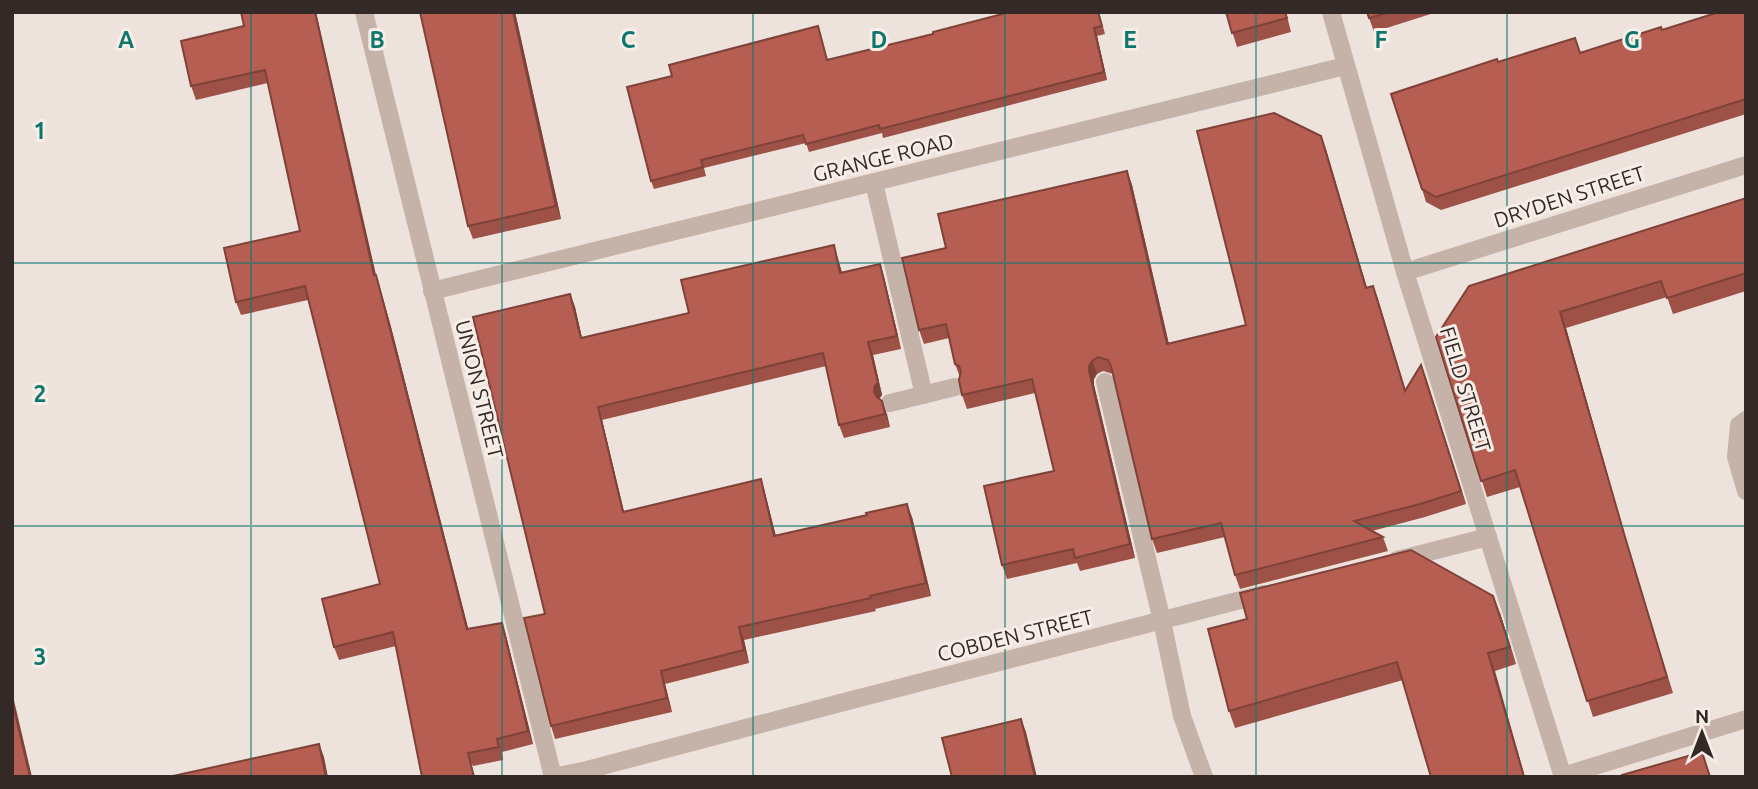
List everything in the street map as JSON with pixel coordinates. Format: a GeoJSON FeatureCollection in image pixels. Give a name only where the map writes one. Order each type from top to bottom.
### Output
{"type":"FeatureCollection","features":[{"type":"Feature","properties":{"kind":"street","name":"UNION STREET"},"geometry":{"type":"LineString","coordinates":[[364,12],[553,777]]}},
{"type":"Feature","properties":{"kind":"street","name":"FIELD STREET"},"geometry":{"type":"LineString","coordinates":[[1331,12],[1405,272],[1563,776]]}},
{"type":"Feature","properties":{"kind":"street","name":"GRANGE ROAD"},"geometry":{"type":"LineString","coordinates":[[432,291],[1345,66]]}},
{"type":"Feature","properties":{"kind":"street","name":"DRYDEN STREET"},"geometry":{"type":"LineString","coordinates":[[1405,272],[1746,165]]}},
{"type":"Feature","properties":{"kind":"street"},"geometry":{"type":"LineString","coordinates":[[874,183],[924,396]]}},
{"type":"Feature","properties":{"kind":"street"},"geometry":{"type":"LineString","coordinates":[[1105,382],[1182,716],[1204,777]]}},
{"type":"Feature","properties":{"kind":"street"},"geometry":{"type":"LineString","coordinates":[[890,403],[956,387]]}},
{"type":"Feature","properties":{"kind":"street"},"geometry":{"type":"LineString","coordinates":[[1746,420],[1739,425],[1736,457],[1746,491]]}},
{"type":"Feature","properties":{"kind":"street"},"geometry":{"type":"LineString","coordinates":[[1383,564],[1488,537]]}},
{"type":"Feature","properties":{"kind":"street","name":"COBDEN STREET"},"geometry":{"type":"LineString","coordinates":[[553,777],[588,773],[1279,590]]}},
{"type":"Feature","properties":{"kind":"street"},"geometry":{"type":"LineString","coordinates":[[1563,776],[1746,719]]}},
{"type":"Feature","properties":{"kind":"building"},"geometry":{"type":"Polygon","coordinates":[[[241,12],[315,12],[374,275],[467,629],[502,623],[528,731],[497,739],[499,747],[468,753],[474,777],[422,777],[393,632],[334,647],[322,599],[380,584],[305,286],[236,302],[224,248],[300,231],[265,70],[191,86],[181,41],[244,26],[241,12]]]}},
{"type":"Feature","properties":{"kind":"building"},"geometry":{"type":"Polygon","coordinates":[[[420,12],[513,12],[556,206],[468,226],[420,12]]]}},
{"type":"Feature","properties":{"kind":"building"},"geometry":{"type":"Polygon","coordinates":[[[1010,12],[1098,12],[1102,26],[1094,28],[1104,72],[880,129],[879,125],[806,144],[803,135],[701,160],[703,167],[651,181],[627,87],[672,76],[669,65],[818,26],[827,60],[1010,12]]]}},
{"type":"Feature","properties":{"kind":"building"},"geometry":{"type":"Polygon","coordinates":[[[1226,12],[1285,12],[1287,18],[1232,33],[1226,12]]]}},
{"type":"Feature","properties":{"kind":"building"},"geometry":{"type":"Polygon","coordinates":[[[1367,12],[1390,12],[1369,18],[1367,12]]]}},
{"type":"Feature","properties":{"kind":"building"},"geometry":{"type":"Polygon","coordinates":[[[1719,12],[1746,12],[1746,99],[1436,197],[1422,189],[1391,94],[1497,59],[1498,62],[1575,38],[1580,53],[1719,12]]]}},
{"type":"Feature","properties":{"kind":"building"},"geometry":{"type":"Polygon","coordinates":[[[1274,113],[1321,136],[1366,288],[1373,286],[1405,391],[1421,365],[1461,491],[1354,521],[1383,537],[1235,575],[1221,523],[1152,539],[1111,366],[1108,360],[1098,357],[1092,361],[1089,371],[1130,544],[1075,558],[1073,549],[1002,565],[984,486],[1054,471],[1032,379],[962,395],[959,380],[961,371],[955,364],[946,324],[919,330],[902,258],[946,248],[938,214],[1127,171],[1167,344],[1246,325],[1197,131],[1274,113]]]}},
{"type":"Feature","properties":{"kind":"building"},"geometry":{"type":"Polygon","coordinates":[[[1746,198],[1746,273],[1667,298],[1661,281],[1560,312],[1667,677],[1587,701],[1515,470],[1481,481],[1436,337],[1469,286],[1746,198]]]}},
{"type":"Feature","properties":{"kind":"building"},"geometry":{"type":"Polygon","coordinates":[[[834,245],[840,273],[880,264],[897,336],[868,342],[878,382],[874,392],[882,401],[885,414],[839,425],[823,353],[598,407],[623,512],[761,479],[774,536],[907,504],[926,583],[739,627],[744,650],[661,671],[667,698],[551,726],[524,618],[545,614],[473,317],[570,294],[581,338],[689,313],[681,280],[834,245]]]}},
{"type":"Feature","properties":{"kind":"building"},"geometry":{"type":"Polygon","coordinates":[[[1411,550],[1493,596],[1510,647],[1488,653],[1524,777],[1431,777],[1397,662],[1229,711],[1208,629],[1247,619],[1240,593],[1411,550]]]}},
{"type":"Feature","properties":{"kind":"building"},"geometry":{"type":"Polygon","coordinates":[[[12,700],[30,777],[12,777],[12,700]]]}},
{"type":"Feature","properties":{"kind":"building"},"geometry":{"type":"Polygon","coordinates":[[[1021,719],[1035,777],[952,777],[942,738],[1021,719]]]}},
{"type":"Feature","properties":{"kind":"building"},"geometry":{"type":"Polygon","coordinates":[[[319,744],[326,777],[173,776],[319,744]]]}},
{"type":"Feature","properties":{"kind":"building"},"geometry":{"type":"Polygon","coordinates":[[[1702,752],[1710,777],[1622,777],[1622,775],[1702,752]]]}}]}
